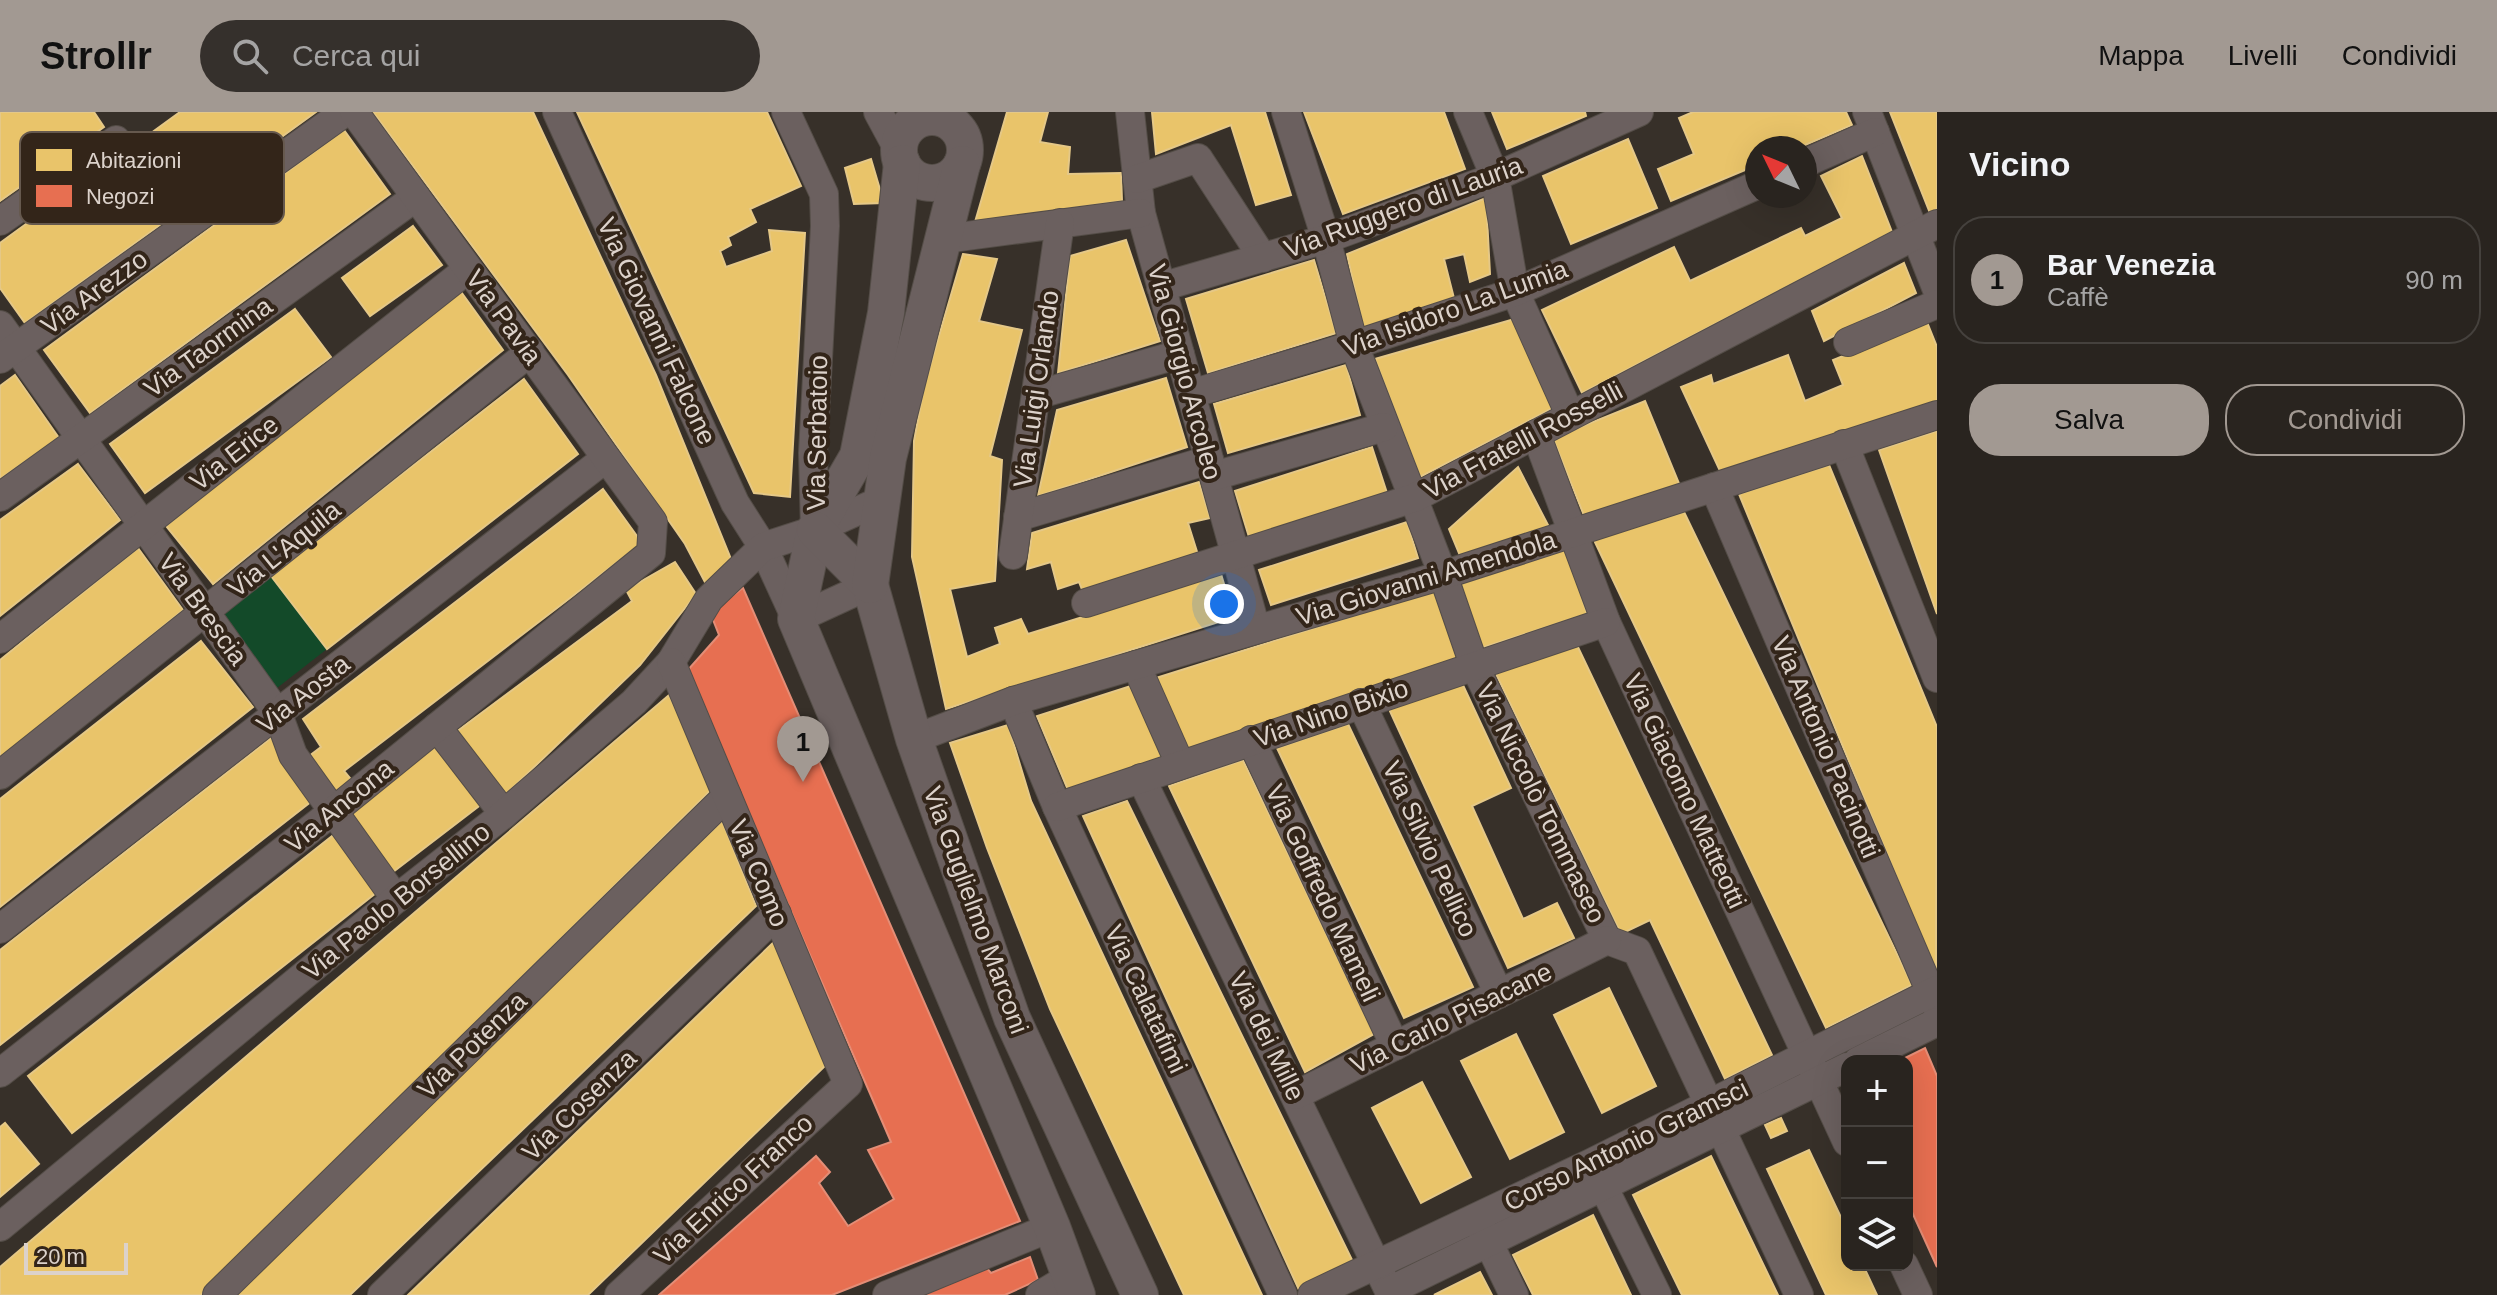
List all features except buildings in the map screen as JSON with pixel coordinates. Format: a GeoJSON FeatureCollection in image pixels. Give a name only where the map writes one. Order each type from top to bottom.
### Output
{"type":"FeatureCollection","features":[{"type":"Feature","properties":{"kind":"street","name":"Via Arezzo"},"geometry":{"type":"LineString","coordinates":[[284,154],[345,112]]}},
{"type":"Feature","properties":{"kind":"street","name":"Via Pavia"},"geometry":{"type":"LineString","coordinates":[[354,112],[653,522]]}},
{"type":"Feature","properties":{"kind":"street","name":"Via Giovanni Falcone"},"geometry":{"type":"LineString","coordinates":[[557,112],[735,503],[763,547],[796,619]]}},
{"type":"Feature","properties":{"kind":"street","name":"Via Serbatoio"},"geometry":{"type":"LineString","coordinates":[[786,112],[824,194],[813,453],[815,530]]}},
{"type":"Feature","properties":{"kind":"street"},"geometry":{"type":"LineString","coordinates":[[878,112],[938,134]]}},
{"type":"Feature","properties":{"kind":"street","name":"Via Giorgio Arcoleo"},"geometry":{"type":"LineString","coordinates":[[1130,112],[1141,213],[1256,629]]}},
{"type":"Feature","properties":{"kind":"street","name":"Via Niccolò Tommaseo"},"geometry":{"type":"LineString","coordinates":[[1286,112],[1326,239],[1354,345],[1443,575],[1474,665],[1607,940]]}},
{"type":"Feature","properties":{"kind":"street"},"geometry":{"type":"LineString","coordinates":[[1468,112],[1495,177],[1515,292],[1570,415]]}},
{"type":"Feature","properties":{"kind":"street","name":"Via Ruggero di Lauria"},"geometry":{"type":"LineString","coordinates":[[1161,287],[1326,239],[1495,177],[1605,119],[1639,112]]}},
{"type":"Feature","properties":{"kind":"street"},"geometry":{"type":"LineString","coordinates":[[1817,156],[1871,122],[1926,229],[1937,290]]}},
{"type":"Feature","properties":{"kind":"street","name":"Via Serbatoio"},"geometry":{"type":"LineString","coordinates":[[815,530],[873,457],[944,239],[938,134]]}},
{"type":"Feature","properties":{"kind":"street","name":"Via Serbatoio"},"geometry":{"type":"LineString","coordinates":[[870,585],[882,500],[873,457],[886,313],[938,134]]}},
{"type":"Feature","properties":{"kind":"street"},"geometry":{"type":"LineString","coordinates":[[1137,179],[1198,158],[1263,258]]}},
{"type":"Feature","properties":{"kind":"street","name":"Via Isidoro La Lumia"},"geometry":{"type":"LineString","coordinates":[[1191,394],[1515,292],[1745,190]]}},
{"type":"Feature","properties":{"kind":"street","name":"Via Taormina"},"geometry":{"type":"LineString","coordinates":[[0,497],[416,197]]}},
{"type":"Feature","properties":{"kind":"street"},"geometry":{"type":"LineString","coordinates":[[0,221],[20,207]]}},
{"type":"Feature","properties":{"kind":"street"},"geometry":{"type":"LineString","coordinates":[[944,239],[1141,213]]}},
{"type":"Feature","properties":{"kind":"street","name":"Via Luigi Orlando"},"geometry":{"type":"LineString","coordinates":[[1013,555],[1060,223]]}},
{"type":"Feature","properties":{"kind":"street","name":"Via Arezzo"},"geometry":{"type":"LineString","coordinates":[[5,344],[181,224]]}},
{"type":"Feature","properties":{"kind":"street","name":"Via Fratelli Rosselli"},"geometry":{"type":"LineString","coordinates":[[1086,603],[1414,498],[1926,229]]}},
{"type":"Feature","properties":{"kind":"street","name":"Via Erice"},"geometry":{"type":"LineString","coordinates":[[0,639],[468,269]]}},
{"type":"Feature","properties":{"kind":"street"},"geometry":{"type":"LineString","coordinates":[[1848,342],[1937,304]]}},
{"type":"Feature","properties":{"kind":"street","name":"Via Brescia"},"geometry":{"type":"LineString","coordinates":[[5,344],[81,439],[278,714],[293,755],[396,899]]}},
{"type":"Feature","properties":{"kind":"street","name":"Via L'Aquila"},"geometry":{"type":"LineString","coordinates":[[0,775],[530,352]]}},
{"type":"Feature","properties":{"kind":"street"},"geometry":{"type":"LineString","coordinates":[[1036,395],[1180,354]]}},
{"type":"Feature","properties":{"kind":"street","name":"Via Giovanni Amendola"},"geometry":{"type":"LineString","coordinates":[[914,739],[1013,701],[1443,575],[1937,415]]}},
{"type":"Feature","properties":{"kind":"street"},"geometry":{"type":"LineString","coordinates":[[1018,517],[1384,427]]}},
{"type":"Feature","properties":{"kind":"street","name":"Via Giacomo Matteotti"},"geometry":{"type":"LineString","coordinates":[[1536,434],[1606,622],[1841,1129]]}},
{"type":"Feature","properties":{"kind":"street"},"geometry":{"type":"LineString","coordinates":[[1844,444],[1937,678]]}},
{"type":"Feature","properties":{"kind":"street"},"geometry":{"type":"LineString","coordinates":[[813,453],[873,457]]}},
{"type":"Feature","properties":{"kind":"street","name":"Via Aosta"},"geometry":{"type":"LineString","coordinates":[[0,929],[606,458]]}},
{"type":"Feature","properties":{"kind":"street","name":"Via Antonio Pacinotti"},"geometry":{"type":"LineString","coordinates":[[1714,487],[1935,997]]}},
{"type":"Feature","properties":{"kind":"street"},"geometry":{"type":"LineString","coordinates":[[763,547],[815,530],[882,500]]}},
{"type":"Feature","properties":{"kind":"street","name":"Via Ancona"},"geometry":{"type":"LineString","coordinates":[[0,1073],[335,810],[651,553],[653,522]]}},
{"type":"Feature","properties":{"kind":"street"},"geometry":{"type":"LineString","coordinates":[[796,619],[815,530]]}},
{"type":"Feature","properties":{"kind":"street","name":"Via Guglielmo Marconi"},"geometry":{"type":"LineString","coordinates":[[815,530],[870,585],[914,739],[1012,1018],[1140,1295]]}},
{"type":"Feature","properties":{"kind":"street","name":"Via Paolo Borsellino"},"geometry":{"type":"LineString","coordinates":[[0,1227],[396,899],[504,814],[634,702],[671,662],[709,599],[763,547]]}},
{"type":"Feature","properties":{"kind":"street"},"geometry":{"type":"LineString","coordinates":[[796,619],[870,585]]}},
{"type":"Feature","properties":{"kind":"street","name":"Via Guglielmo Marconi"},"geometry":{"type":"LineString","coordinates":[[796,619],[1052,1227],[1062,1289]]}},
{"type":"Feature","properties":{"kind":"street","name":"Via Nino Bixio"},"geometry":{"type":"LineString","coordinates":[[1057,807],[1606,622]]}},
{"type":"Feature","properties":{"kind":"street","name":"Via Como"},"geometry":{"type":"LineString","coordinates":[[671,662],[848,1084]]}},
{"type":"Feature","properties":{"kind":"street"},"geometry":{"type":"LineString","coordinates":[[1136,665],[1180,764]]}},
{"type":"Feature","properties":{"kind":"street","name":"Via Calatafimi"},"geometry":{"type":"LineString","coordinates":[[1013,701],[1057,807],[1283,1295]]}},
{"type":"Feature","properties":{"kind":"street","name":"Via Silvio Pellico"},"geometry":{"type":"LineString","coordinates":[[1361,703],[1499,994]]}},
{"type":"Feature","properties":{"kind":"street"},"geometry":{"type":"LineString","coordinates":[[437,727],[504,814]]}},
{"type":"Feature","properties":{"kind":"street","name":"Via Goffredo Mameli"},"geometry":{"type":"LineString","coordinates":[[1251,740],[1395,1046]]}},
{"type":"Feature","properties":{"kind":"street","name":"Via dei Mille"},"geometry":{"type":"LineString","coordinates":[[1141,778],[1386,1284]]}},
{"type":"Feature","properties":{"kind":"street","name":"Via Potenza"},"geometry":{"type":"LineString","coordinates":[[217,1295],[727,796]]}},
{"type":"Feature","properties":{"kind":"street","name":"Via Cosenza"},"geometry":{"type":"LineString","coordinates":[[382,1295],[777,914]]}},
{"type":"Feature","properties":{"kind":"street"},"geometry":{"type":"LineString","coordinates":[[1607,940],[1637,951],[1799,1295]]}},
{"type":"Feature","properties":{"kind":"street","name":"Via Carlo Pisacane"},"geometry":{"type":"LineString","coordinates":[[1296,1095],[1607,940]]}},
{"type":"Feature","properties":{"kind":"street","name":"Corso Antonio Gramsci"},"geometry":{"type":"LineString","coordinates":[[1715,1117],[1807,1055],[1935,997]]}},
{"type":"Feature","properties":{"kind":"street"},"geometry":{"type":"LineString","coordinates":[[1870,1055],[1937,1022]]}},
{"type":"Feature","properties":{"kind":"street","name":"Corso Antonio Gramsci"},"geometry":{"type":"LineString","coordinates":[[1312,1295],[1386,1284],[1489,1243],[1597,1175],[1715,1117],[1819,1081],[1841,1070]]}},
{"type":"Feature","properties":{"kind":"street","name":"Via Enrico Franco"},"geometry":{"type":"LineString","coordinates":[[619,1295],[848,1084]]}},
{"type":"Feature","properties":{"kind":"street"},"geometry":{"type":"LineString","coordinates":[[1597,1175],[1657,1295]]}},
{"type":"Feature","properties":{"kind":"street","name":"Corso Antonio Gramsci"},"geometry":{"type":"LineString","coordinates":[[1386,1284],[1476,1218],[1597,1175]]}},
{"type":"Feature","properties":{"kind":"street"},"geometry":{"type":"LineString","coordinates":[[1476,1218],[1514,1295]]}},
{"type":"Feature","properties":{"kind":"street"},"geometry":{"type":"LineString","coordinates":[[887,1295],[1052,1227]]}},
{"type":"Feature","properties":{"kind":"street"},"geometry":{"type":"LineString","coordinates":[[1907,1271],[1918,1295]]}},
{"type":"Feature","properties":{"kind":"green space"},"geometry":{"type":"Polygon","coordinates":[[[271,576],[327,649],[277,688],[221,615],[271,576]]]}},
{"type":"Feature","properties":{"kind":"place","name":"Bar Venezia"},"geometry":{"type":"Point","coordinates":[803,782]}}]}
